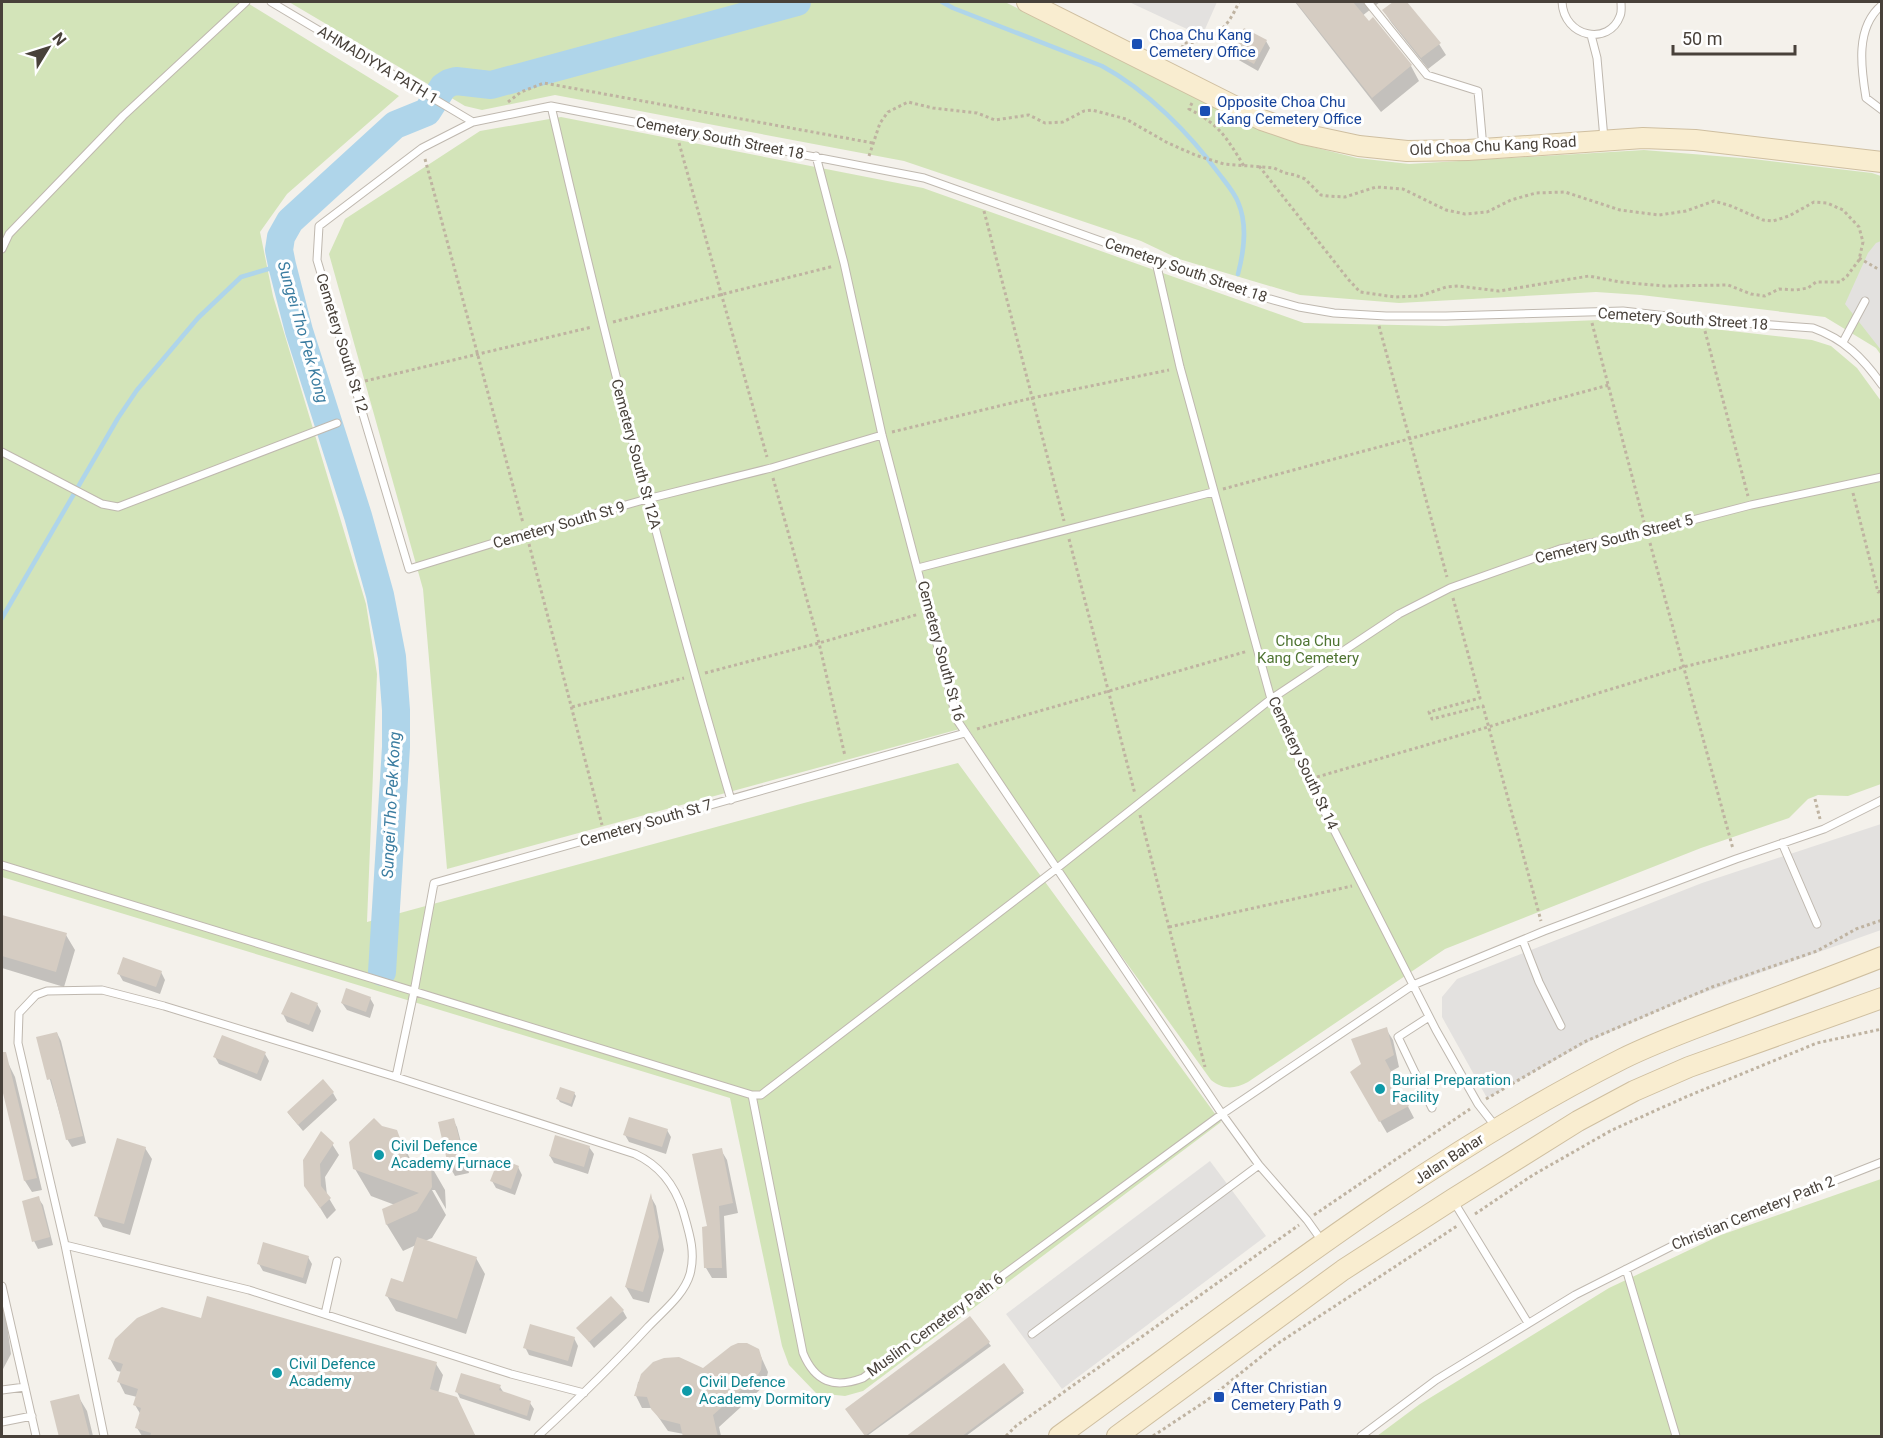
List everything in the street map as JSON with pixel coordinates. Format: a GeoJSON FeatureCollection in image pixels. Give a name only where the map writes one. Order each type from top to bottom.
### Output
{"type":"FeatureCollection","features":[{"type":"Feature","properties":{"kind":"main road","name":"Old Choa Chu Kang Road"},"geometry":{"type":"LineString","coordinates":[[1027,2],[1262,120],[1303,134],[1359,147],[1407,151],[1483,149],[1605,140],[1695,140],[1881,162]]}},
{"type":"Feature","properties":{"kind":"main road","name":"Jalan Bahar"},"geometry":{"type":"LineString","coordinates":[[1059,1437],[1324,1243],[1432,1170],[1562,1091],[1624,1058],[1676,1035],[1881,957]]}},
{"type":"Feature","properties":{"kind":"main road"},"geometry":{"type":"LineString","coordinates":[[1117,1437],[1342,1270],[1578,1121],[1634,1090],[1725,1053],[1881,998]]}},
{"type":"Feature","properties":{"kind":"lane"},"geometry":{"type":"LineString","coordinates":[[2,249],[9,234],[123,116],[246,2]]}},
{"type":"Feature","properties":{"kind":"lane","name":"AHMADIYYA PATH 1"},"geometry":{"type":"LineString","coordinates":[[271,2],[473,122]]}},
{"type":"Feature","properties":{"kind":"lane"},"geometry":{"type":"LineString","coordinates":[[1368,2],[1427,75],[1478,91],[1483,149]]}},
{"type":"Feature","properties":{"kind":"lane"},"geometry":{"type":"LineString","coordinates":[[1562,2],[1563,12],[1569,23],[1578,31],[1591,35],[1609,30],[1621,15],[1621,2]]}},
{"type":"Feature","properties":{"kind":"lane"},"geometry":{"type":"LineString","coordinates":[[1881,5],[1869,19],[1862,54],[1866,98],[1881,110]]}},
{"type":"Feature","properties":{"kind":"lane"},"geometry":{"type":"LineString","coordinates":[[1591,35],[1597,58],[1605,140]]}},
{"type":"Feature","properties":{"kind":"lane","name":"Cemetery South Street 18"},"geometry":{"type":"LineString","coordinates":[[485,120],[551,106],[924,178],[1241,291],[1299,307],[1334,313],[1376,316],[1623,311],[1702,320],[1813,328],[1843,342],[1868,365],[1881,385]]}},
{"type":"Feature","properties":{"kind":"lane","name":"Cemetery South St 12A"},"geometry":{"type":"LineString","coordinates":[[551,106],[602,325],[694,675],[730,800]]}},
{"type":"Feature","properties":{"kind":"lane"},"geometry":{"type":"LineString","coordinates":[[473,122],[485,120]]}},
{"type":"Feature","properties":{"kind":"lane","name":"Cemetery South St 12"},"geometry":{"type":"LineString","coordinates":[[409,569],[317,260],[319,226],[422,148],[473,122]]}},
{"type":"Feature","properties":{"kind":"lane","name":"Cemetery South St 16"},"geometry":{"type":"LineString","coordinates":[[816,156],[844,263],[882,435],[957,720],[1222,1114],[1259,1165],[1324,1243]]}},
{"type":"Feature","properties":{"kind":"lane","name":"Cemetery South St 14"},"geometry":{"type":"LineString","coordinates":[[1156,262],[1180,367],[1271,699],[1308,779],[1429,1017],[1478,1104],[1498,1129]]}},
{"type":"Feature","properties":{"kind":"lane"},"geometry":{"type":"LineString","coordinates":[[1843,342],[1865,301]]}},
{"type":"Feature","properties":{"kind":"lane"},"geometry":{"type":"LineString","coordinates":[[2,452],[102,504],[118,507],[337,423]]}},
{"type":"Feature","properties":{"kind":"lane","name":"Cemetery South St 9"},"geometry":{"type":"LineString","coordinates":[[409,569],[526,533],[771,468],[882,435]]}},
{"type":"Feature","properties":{"kind":"lane","name":"Cemetery South Street 5"},"geometry":{"type":"LineString","coordinates":[[752,1095],[760,1095],[1056,869],[1271,699],[1373,630],[1450,588],[1560,549],[1647,532],[1750,505],[1881,477]]}},
{"type":"Feature","properties":{"kind":"lane"},"geometry":{"type":"LineString","coordinates":[[918,568],[1213,492]]}},
{"type":"Feature","properties":{"kind":"lane","name":"Cemetery South St 7"},"geometry":{"type":"LineString","coordinates":[[414,992],[434,883],[965,733]]}},
{"type":"Feature","properties":{"kind":"lane","name":"Muslim Cemetery Path 6"},"geometry":{"type":"LineString","coordinates":[[752,1095],[804,1353],[810,1368],[822,1378],[835,1383],[848,1384],[863,1378],[1222,1114],[1413,985],[1544,931],[1736,859],[1824,829],[1881,800]]}},
{"type":"Feature","properties":{"kind":"lane"},"geometry":{"type":"LineString","coordinates":[[1782,843],[1817,924]]}},
{"type":"Feature","properties":{"kind":"lane"},"geometry":{"type":"LineString","coordinates":[[2,865],[752,1095]]}},
{"type":"Feature","properties":{"kind":"lane"},"geometry":{"type":"LineString","coordinates":[[1523,941],[1539,982],[1561,1026]]}},
{"type":"Feature","properties":{"kind":"lane"},"geometry":{"type":"LineString","coordinates":[[104,1437],[65,1245],[18,1043],[19,1013],[36,995],[47,991],[102,990],[164,1006],[396,1077],[649,1161],[663,1174],[681,1203],[691,1236],[693,1256],[690,1274],[681,1292],[613,1365],[538,1437]]}},
{"type":"Feature","properties":{"kind":"lane"},"geometry":{"type":"LineString","coordinates":[[396,1077],[414,992]]}},
{"type":"Feature","properties":{"kind":"lane"},"geometry":{"type":"LineString","coordinates":[[1429,1017],[1398,1037],[1432,1108]]}},
{"type":"Feature","properties":{"kind":"lane","name":"Christian Cemetery Path 2"},"geometry":{"type":"LineString","coordinates":[[1527,1323],[1575,1294],[1684,1240],[1881,1162]]}},
{"type":"Feature","properties":{"kind":"lane"},"geometry":{"type":"LineString","coordinates":[[1032,1334],[1259,1165]]}},
{"type":"Feature","properties":{"kind":"lane"},"geometry":{"type":"LineString","coordinates":[[1361,1437],[1436,1380],[1527,1323],[1453,1199]]}},
{"type":"Feature","properties":{"kind":"lane"},"geometry":{"type":"LineString","coordinates":[[65,1245],[249,1290],[511,1374],[584,1393]]}},
{"type":"Feature","properties":{"kind":"lane"},"geometry":{"type":"LineString","coordinates":[[325,1314],[337,1261]]}},
{"type":"Feature","properties":{"kind":"lane"},"geometry":{"type":"LineString","coordinates":[[1626,1269],[1676,1437]]}},
{"type":"Feature","properties":{"kind":"lane"},"geometry":{"type":"LineString","coordinates":[[2,1286],[36,1437]]}},
{"type":"Feature","properties":{"kind":"lane"},"geometry":{"type":"LineString","coordinates":[[2,1390],[25,1387]]}},
{"type":"Feature","properties":{"kind":"lane"},"geometry":{"type":"LineString","coordinates":[[2,1422],[32,1416]]}},
{"type":"Feature","properties":{"kind":"path"},"geometry":{"type":"LineString","coordinates":[[1169,56],[1177,59],[1184,43],[1199,43],[1213,38],[1239,2]]}},
{"type":"Feature","properties":{"kind":"path"},"geometry":{"type":"LineString","coordinates":[[485,120],[521,92],[544,83],[873,142]]}},
{"type":"Feature","properties":{"kind":"path"},"geometry":{"type":"LineString","coordinates":[[1200,88],[1189,109],[1208,119],[1223,132],[1244,166]]}},
{"type":"Feature","properties":{"kind":"path"},"geometry":{"type":"LineString","coordinates":[[866,165],[880,123],[888,112],[908,102],[933,108],[977,113],[995,120],[1029,115],[1045,123],[1063,122],[1084,111],[1092,111],[1126,118],[1166,142],[1224,164],[1259,166],[1295,174],[1305,179],[1321,195],[1345,197],[1376,187],[1403,189],[1446,210],[1466,214],[1487,212],[1511,200],[1536,193],[1565,192],[1620,210],[1659,215],[1686,211],[1714,201],[1763,220],[1773,221],[1814,202],[1827,203],[1843,210],[1859,227],[1863,242],[1860,258],[1840,282],[1816,282],[1808,288],[1779,289],[1765,296],[1751,294],[1728,285],[1664,286],[1620,282],[1589,276],[1499,291],[1458,286],[1446,287],[1420,296],[1395,297],[1369,294],[1360,292],[1348,279],[1259,166]]}},
{"type":"Feature","properties":{"kind":"path"},"geometry":{"type":"LineString","coordinates":[[675,129],[819,643],[848,767]]}},
{"type":"Feature","properties":{"kind":"path"},"geometry":{"type":"LineString","coordinates":[[422,148],[605,835]]}},
{"type":"Feature","properties":{"kind":"path"},"geometry":{"type":"LineString","coordinates":[[981,197],[1066,530]]}},
{"type":"Feature","properties":{"kind":"path"},"geometry":{"type":"LineString","coordinates":[[1860,258],[1878,269]]}},
{"type":"Feature","properties":{"kind":"path"},"geometry":{"type":"LineString","coordinates":[[1589,312],[1736,859]]}},
{"type":"Feature","properties":{"kind":"path"},"geometry":{"type":"LineString","coordinates":[[1376,316],[1480,698],[1429,712],[1432,719],[1483,706],[1544,931]]}},
{"type":"Feature","properties":{"kind":"path"},"geometry":{"type":"LineString","coordinates":[[1702,320],[1750,505]]}},
{"type":"Feature","properties":{"kind":"path"},"geometry":{"type":"LineString","coordinates":[[882,435],[1032,398],[1180,367]]}},
{"type":"Feature","properties":{"kind":"path"},"geometry":{"type":"LineString","coordinates":[[1213,492],[1609,385]]}},
{"type":"Feature","properties":{"kind":"path"},"geometry":{"type":"LineString","coordinates":[[1850,482],[1878,592],[1881,591]]}},
{"type":"Feature","properties":{"kind":"path"},"geometry":{"type":"LineString","coordinates":[[1881,598],[1881,604]]}},
{"type":"Feature","properties":{"kind":"path"},"geometry":{"type":"LineString","coordinates":[[572,707],[819,643],[929,611]]}},
{"type":"Feature","properties":{"kind":"path"},"geometry":{"type":"LineString","coordinates":[[1308,779],[1683,667],[1881,619]]}},
{"type":"Feature","properties":{"kind":"path"},"geometry":{"type":"LineString","coordinates":[[965,733],[1258,648]]}},
{"type":"Feature","properties":{"kind":"path"},"geometry":{"type":"LineString","coordinates":[[1815,799],[1819,813]]}},
{"type":"Feature","properties":{"kind":"path"},"geometry":{"type":"LineString","coordinates":[[1170,927],[1362,884]]}},
{"type":"Feature","properties":{"kind":"path"},"geometry":{"type":"LineString","coordinates":[[1153,1437],[1206,1401],[1295,1331],[1533,1174],[1612,1130],[1688,1096],[1817,1043],[1881,1029]]}},
{"type":"Feature","properties":{"kind":"green space"},"geometry":{"type":"Polygon","coordinates":[[[2,2],[246,2],[399,96],[287,194],[260,232],[273,296],[366,604],[377,674],[367,922],[958,763],[1221,1122],[863,1391],[845,1396],[816,1393],[789,1365],[782,1346],[730,1098],[2,877],[2,2]]]}},
{"type":"Feature","properties":{"kind":"green space"},"geometry":{"type":"Polygon","coordinates":[[[289,2],[1005,2],[1257,128],[1301,144],[1357,158],[1409,164],[1644,150],[1753,159],[1872,173],[1881,176],[1881,355],[1876,348],[1825,317],[1641,295],[1596,292],[1399,303],[1300,295],[1179,259],[1141,241],[904,161],[555,95],[482,110],[465,106],[289,2]]]}},
{"type":"Feature","properties":{"kind":"green space","name":"Choa Chu Kang Cemetery"},"geometry":{"type":"Polygon","coordinates":[[[561,117],[923,188],[1304,323],[1445,326],[1624,319],[1812,340],[1831,346],[1857,368],[1881,401],[1881,784],[1848,796],[1818,795],[1808,799],[1789,818],[1701,848],[1445,949],[1248,1082],[1229,1087],[1220,1086],[1211,1080],[1076,893],[967,727],[447,869],[423,589],[329,254],[345,219],[480,131],[561,117]]]}},
{"type":"Feature","properties":{"kind":"green space"},"geometry":{"type":"Polygon","coordinates":[[[1881,1179],[1881,1436],[1377,1436],[1420,1404],[1609,1288],[1721,1235],[1881,1179]]]}},
{"type":"Feature","properties":{"kind":"shaded area"},"geometry":{"type":"Polygon","coordinates":[[[1129,2],[1217,2],[1202,36],[1129,2]]]}},
{"type":"Feature","properties":{"kind":"shaded area"},"geometry":{"type":"Polygon","coordinates":[[[1881,241],[1881,350],[1845,304],[1868,253],[1876,243],[1881,241]]]}},
{"type":"Feature","properties":{"kind":"shaded area"},"geometry":{"type":"Polygon","coordinates":[[[1881,824],[1881,930],[1686,999],[1590,1041],[1487,1098],[1442,1017],[1442,997],[1457,979],[1702,883],[1881,824]]]}},
{"type":"Feature","properties":{"kind":"shaded area"},"geometry":{"type":"Polygon","coordinates":[[[1210,1161],[1266,1236],[1062,1389],[1006,1314],[1210,1161]]]}},
{"type":"Feature","properties":{"kind":"building"},"geometry":{"type":"Polygon","coordinates":[[[1296,2],[1353,2],[1369,21],[1373,17],[1412,65],[1372,98],[1296,2]]]}},
{"type":"Feature","properties":{"kind":"building"},"geometry":{"type":"Polygon","coordinates":[[[1393,2],[1407,2],[1441,43],[1421,58],[1382,10],[1393,2]]]}},
{"type":"Feature","properties":{"kind":"building"},"geometry":{"type":"Polygon","coordinates":[[[1244,28],[1267,40],[1254,64],[1231,52],[1244,28]]]}},
{"type":"Feature","properties":{"kind":"building"},"geometry":{"type":"Polygon","coordinates":[[[2,915],[67,933],[56,972],[2,956],[2,915]]]}},
{"type":"Feature","properties":{"kind":"building"},"geometry":{"type":"Polygon","coordinates":[[[123,957],[162,971],[156,987],[117,974],[123,957]]]}},
{"type":"Feature","properties":{"kind":"building"},"geometry":{"type":"Polygon","coordinates":[[[346,988],[371,997],[366,1012],[341,1003],[346,988]]]}},
{"type":"Feature","properties":{"kind":"building"},"geometry":{"type":"Polygon","coordinates":[[[291,992],[318,1003],[309,1025],[281,1014],[291,992]]]}},
{"type":"Feature","properties":{"kind":"building","name":"Burial Preparation Facility"},"geometry":{"type":"Polygon","coordinates":[[[1387,1027],[1394,1055],[1385,1060],[1409,1106],[1379,1122],[1350,1072],[1361,1064],[1351,1039],[1387,1027]]]}},
{"type":"Feature","properties":{"kind":"building"},"geometry":{"type":"Polygon","coordinates":[[[57,1032],[83,1136],[66,1140],[51,1079],[47,1080],[36,1037],[57,1032]]]}},
{"type":"Feature","properties":{"kind":"building"},"geometry":{"type":"Polygon","coordinates":[[[222,1035],[266,1052],[257,1074],[213,1057],[222,1035]]]}},
{"type":"Feature","properties":{"kind":"building"},"geometry":{"type":"Polygon","coordinates":[[[2,1052],[6,1052],[37,1178],[24,1181],[2,1089],[2,1052]]]}},
{"type":"Feature","properties":{"kind":"building"},"geometry":{"type":"Polygon","coordinates":[[[323,1079],[334,1092],[298,1125],[287,1112],[323,1079]]]}},
{"type":"Feature","properties":{"kind":"building"},"geometry":{"type":"Polygon","coordinates":[[[560,1087],[575,1092],[571,1104],[556,1099],[560,1087]]]}},
{"type":"Feature","properties":{"kind":"building"},"geometry":{"type":"Polygon","coordinates":[[[629,1117],[668,1129],[662,1147],[623,1135],[629,1117]]]}},
{"type":"Feature","properties":{"kind":"building","name":"Civil Defence Academy Furnace"},"geometry":{"type":"Polygon","coordinates":[[[374,1118],[382,1126],[397,1130],[410,1165],[431,1162],[432,1187],[417,1211],[386,1225],[382,1209],[419,1193],[353,1169],[349,1142],[374,1118]]]}},
{"type":"Feature","properties":{"kind":"building"},"geometry":{"type":"Polygon","coordinates":[[[454,1118],[466,1165],[449,1169],[438,1122],[454,1118]]]}},
{"type":"Feature","properties":{"kind":"building"},"geometry":{"type":"Polygon","coordinates":[[[321,1131],[334,1143],[320,1164],[321,1186],[331,1198],[320,1208],[304,1186],[303,1160],[321,1131]]]}},
{"type":"Feature","properties":{"kind":"building"},"geometry":{"type":"Polygon","coordinates":[[[555,1135],[590,1146],[584,1167],[549,1156],[555,1135]]]}},
{"type":"Feature","properties":{"kind":"building"},"geometry":{"type":"Polygon","coordinates":[[[117,1138],[146,1147],[124,1224],[94,1216],[117,1138]]]}},
{"type":"Feature","properties":{"kind":"building"},"geometry":{"type":"Polygon","coordinates":[[[722,1148],[733,1203],[719,1206],[722,1268],[704,1268],[702,1227],[707,1226],[692,1154],[722,1148]]]}},
{"type":"Feature","properties":{"kind":"building"},"geometry":{"type":"Polygon","coordinates":[[[499,1158],[519,1166],[511,1189],[490,1181],[499,1158]]]}},
{"type":"Feature","properties":{"kind":"building"},"geometry":{"type":"Polygon","coordinates":[[[651,1193],[659,1237],[643,1292],[625,1287],[651,1193]]]}},
{"type":"Feature","properties":{"kind":"building"},"geometry":{"type":"Polygon","coordinates":[[[39,1196],[50,1237],[32,1242],[22,1201],[39,1196]]]}},
{"type":"Feature","properties":{"kind":"building"},"geometry":{"type":"Polygon","coordinates":[[[417,1237],[477,1257],[457,1319],[385,1296],[391,1278],[403,1282],[417,1237]]]}},
{"type":"Feature","properties":{"kind":"building"},"geometry":{"type":"Polygon","coordinates":[[[263,1242],[309,1256],[303,1278],[257,1264],[263,1242]]]}},
{"type":"Feature","properties":{"kind":"building","name":"Civil Defence Academy"},"geometry":{"type":"Polygon","coordinates":[[[207,1296],[437,1362],[430,1389],[457,1397],[476,1437],[150,1437],[151,1433],[135,1428],[141,1408],[133,1405],[138,1389],[117,1382],[123,1364],[108,1359],[115,1339],[137,1318],[162,1307],[201,1318],[207,1296]]]}},
{"type":"Feature","properties":{"kind":"building"},"geometry":{"type":"Polygon","coordinates":[[[611,1296],[624,1310],[589,1342],[576,1328],[611,1296]]]}},
{"type":"Feature","properties":{"kind":"building"},"geometry":{"type":"Polygon","coordinates":[[[970,1316],[990,1342],[865,1436],[845,1409],[970,1316]]]}},
{"type":"Feature","properties":{"kind":"building"},"geometry":{"type":"Polygon","coordinates":[[[530,1324],[575,1337],[568,1361],[523,1348],[530,1324]]]}},
{"type":"Feature","properties":{"kind":"building","name":"Civil Defence Academy Dormitory"},"geometry":{"type":"Polygon","coordinates":[[[738,1343],[747,1343],[759,1349],[762,1359],[761,1370],[713,1415],[718,1437],[683,1437],[680,1424],[660,1419],[651,1409],[647,1397],[634,1396],[641,1374],[653,1362],[664,1358],[679,1357],[703,1368],[738,1343]]]}},
{"type":"Feature","properties":{"kind":"building"},"geometry":{"type":"Polygon","coordinates":[[[1004,1363],[1024,1390],[961,1437],[905,1437],[1004,1363]]]}},
{"type":"Feature","properties":{"kind":"building"},"geometry":{"type":"Polygon","coordinates":[[[461,1373],[501,1385],[499,1390],[531,1401],[527,1416],[455,1392],[461,1373]]]}},
{"type":"Feature","properties":{"kind":"building"},"geometry":{"type":"Polygon","coordinates":[[[79,1394],[90,1437],[59,1437],[50,1401],[79,1394]]]}},
{"type":"Feature","properties":{"kind":"waterway","name":"Sungei Tho Pek Kong"},"geometry":{"type":"LineString","coordinates":[[382,972],[396,747],[392,657],[380,595],[358,516],[299,331],[279,250],[281,237],[290,221],[395,125],[427,112],[443,87],[449,83],[456,81],[491,85],[797,2]]}},
{"type":"Feature","properties":{"kind":"waterway","name":"Sungei Tho Pek Kong"},"geometry":{"type":"LineString","coordinates":[[942,2],[1102,66],[1135,87],[1167,114],[1208,160],[1238,202],[1243,220],[1244,238],[1238,274]]}},
{"type":"Feature","properties":{"kind":"waterway"},"geometry":{"type":"LineString","coordinates":[[2,618],[118,418],[137,390],[198,318],[241,277],[282,265]]}},
{"type":"Feature","properties":{"kind":"place","name":"Choa Chu Kang Cemetery Office"},"geometry":{"type":"Point","coordinates":[1137,44]}},
{"type":"Feature","properties":{"kind":"place","name":"Opposite Choa Chu Kang Cemetery Office"},"geometry":{"type":"Point","coordinates":[1205,111]}},
{"type":"Feature","properties":{"kind":"place","name":"Burial Preparation Facility"},"geometry":{"type":"Point","coordinates":[1380,1089]}},
{"type":"Feature","properties":{"kind":"place","name":"Civil Defence Academy Furnace"},"geometry":{"type":"Point","coordinates":[379,1155]}},
{"type":"Feature","properties":{"kind":"place","name":"Civil Defence Academy"},"geometry":{"type":"Point","coordinates":[277,1373]}},
{"type":"Feature","properties":{"kind":"place","name":"Civil Defence Academy Dormitory"},"geometry":{"type":"Point","coordinates":[687,1391]}},
{"type":"Feature","properties":{"kind":"place","name":"After Christian Cemetery Path 9"},"geometry":{"type":"Point","coordinates":[1219,1397]}}]}
